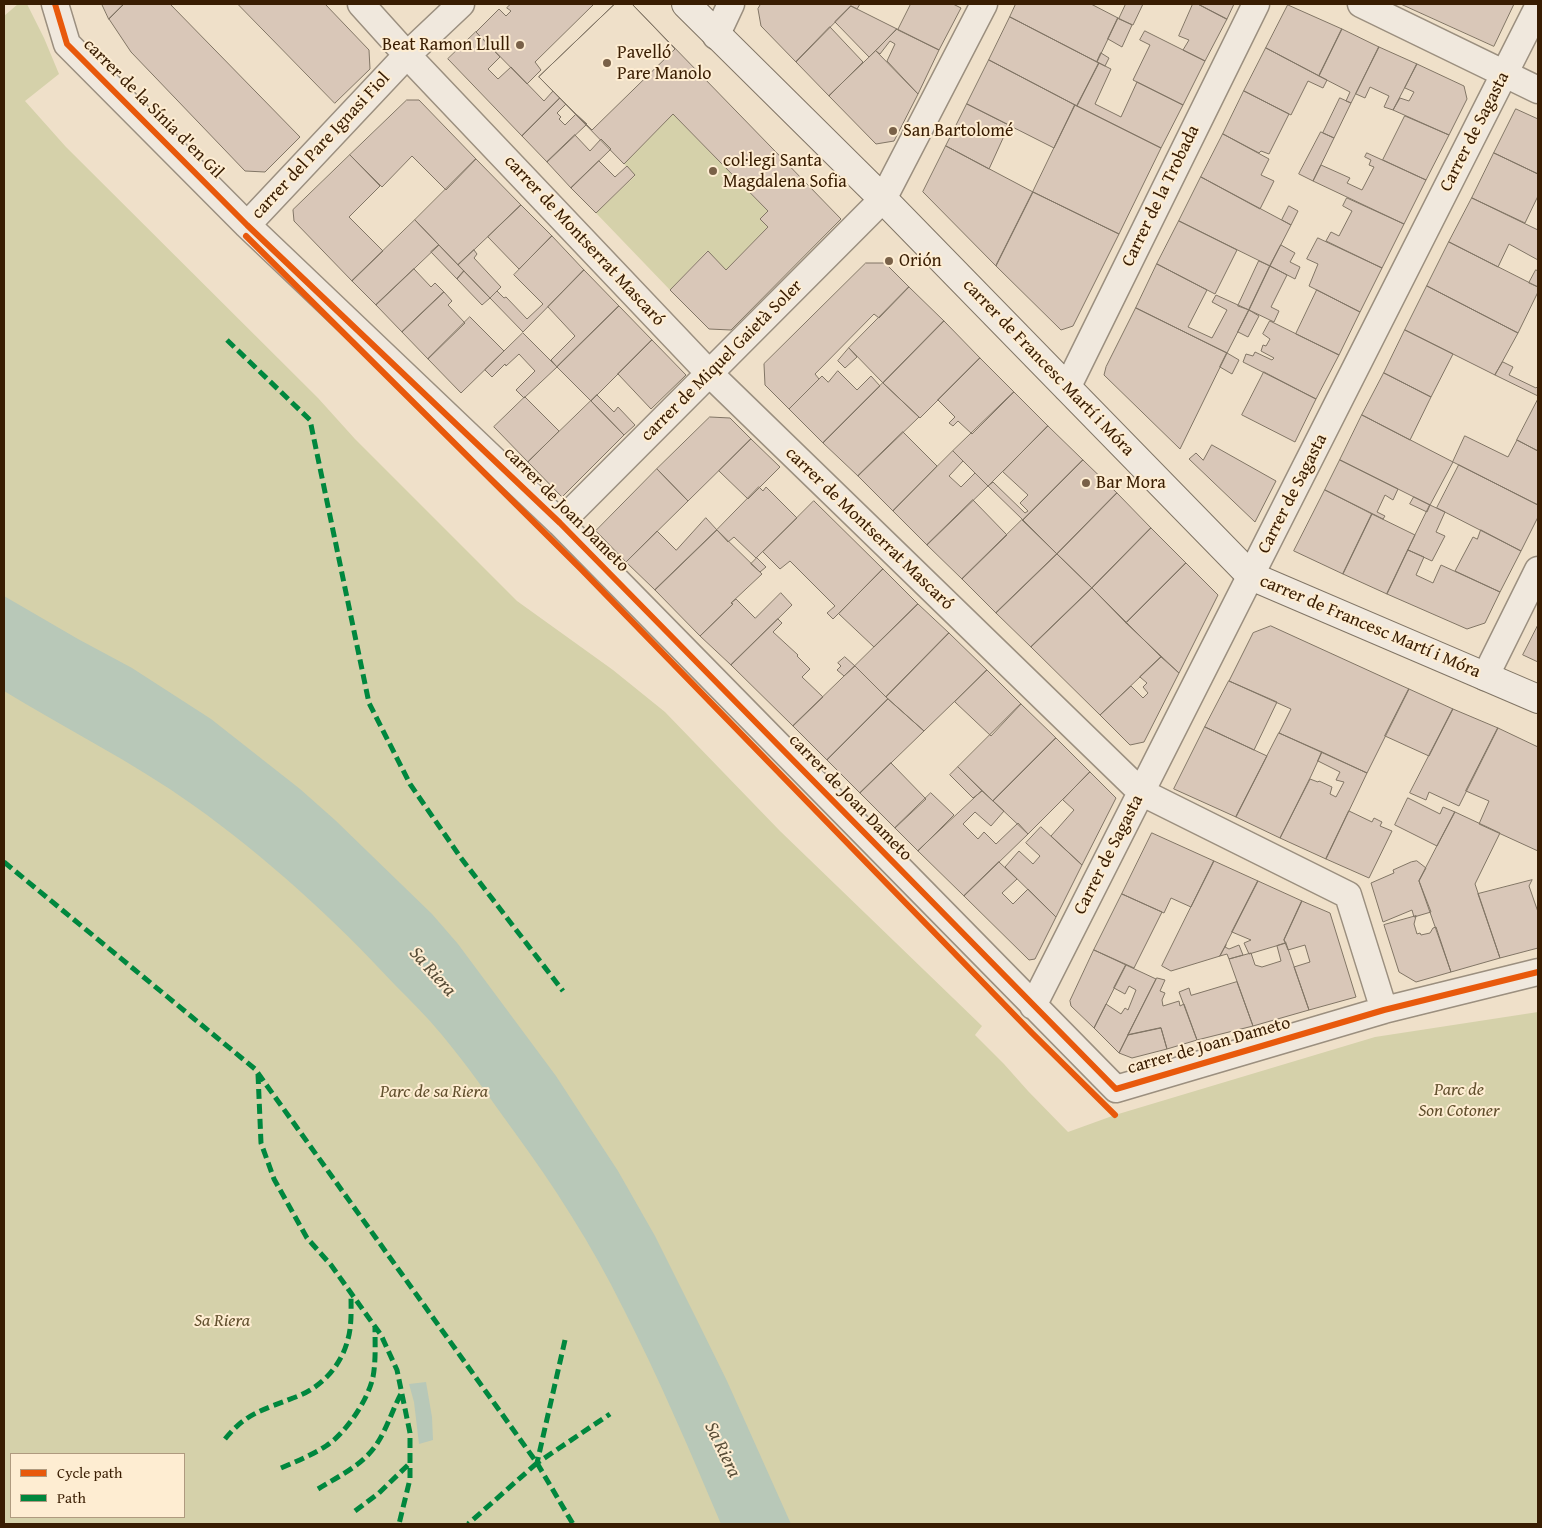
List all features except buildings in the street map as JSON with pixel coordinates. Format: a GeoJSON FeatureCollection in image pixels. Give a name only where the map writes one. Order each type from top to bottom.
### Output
{"type":"FeatureCollection","features":[{"type":"Feature","properties":{"kind":"street","name":"carrer de la Sínia d'en Gil"},"geometry":{"type":"LineString","coordinates":[[55,4],[67,44],[247,225]]}},
{"type":"Feature","properties":{"kind":"street","name":"carrer de Montserrat Mascaró"},"geometry":{"type":"LineString","coordinates":[[360,4],[709,374],[1141,792],[1348,895],[1384,1010]]}},
{"type":"Feature","properties":{"kind":"street","name":"carrer del Pare Ignasi Fiol"},"geometry":{"type":"LineString","coordinates":[[247,225],[407,55],[461,4]]}},
{"type":"Feature","properties":{"kind":"street","name":"carrer de Francesc Martí i Móra"},"geometry":{"type":"LineString","coordinates":[[686,4],[716,36],[883,199],[1251,576],[1538,699]]}},
{"type":"Feature","properties":{"kind":"street"},"geometry":{"type":"LineString","coordinates":[[716,36],[731,4]]}},
{"type":"Feature","properties":{"kind":"street","name":"carrer de Miquel Gaietà Soler"},"geometry":{"type":"LineString","coordinates":[[560,523],[883,199],[984,4]]}},
{"type":"Feature","properties":{"kind":"street","name":"Carrer de la Trobada"},"geometry":{"type":"LineString","coordinates":[[1067,388],[1256,4]]}},
{"type":"Feature","properties":{"kind":"street"},"geometry":{"type":"LineString","coordinates":[[1361,4],[1538,90]]}},
{"type":"Feature","properties":{"kind":"street","name":"Carrer de Sagasta"},"geometry":{"type":"LineString","coordinates":[[1033,1006],[1538,8]]}},
{"type":"Feature","properties":{"kind":"street","name":"carrer de Joan Dameto"},"geometry":{"type":"LineString","coordinates":[[247,225],[560,523],[1116,1089],[1384,1010],[1538,972]]}},
{"type":"Feature","properties":{"kind":"street"},"geometry":{"type":"LineString","coordinates":[[1485,676],[1538,570]]}},
{"type":"Feature","properties":{"kind":"green space","name":"Parc de sa Riera"},"geometry":{"type":"Polygon","coordinates":[[[18,4],[27,4],[59,74],[25,101],[66,147],[318,398],[355,439],[517,601],[613,670],[665,712],[780,831],[982,1026],[975,1035],[1068,1132],[1115,1115],[1375,1037],[1538,1012],[1538,1524],[4,1524],[4,16],[18,4]]]}},
{"type":"Feature","properties":{"kind":"green space"},"geometry":{"type":"Polygon","coordinates":[[[673,114],[768,211],[760,219],[768,227],[726,270],[707,251],[670,290],[596,213],[635,176],[624,164],[673,114]]]}},
{"type":"Feature","properties":{"kind":"water","name":"Sa Riera"},"geometry":{"type":"Polygon","coordinates":[[[4,596],[132,668],[211,719],[300,789],[335,820],[432,914],[458,944],[556,1076],[618,1171],[655,1236],[727,1381],[791,1524],[721,1524],[649,1361],[611,1285],[572,1216],[487,1094],[451,1046],[419,1009],[324,913],[273,867],[220,825],[147,774],[4,691],[4,596]]]}},
{"type":"Feature","properties":{"kind":"water"},"geometry":{"type":"Polygon","coordinates":[[[426,1382],[432,1417],[433,1440],[419,1444],[414,1402],[409,1384],[426,1382]]]}},
{"type":"Feature","properties":{"kind":"marked path"},"geometry":{"type":"LineString","coordinates":[[227,340],[310,420],[369,703],[410,784],[461,858],[563,991]]}},
{"type":"Feature","properties":{"kind":"marked path"},"geometry":{"type":"LineString","coordinates":[[4,862],[255,1069],[537,1463],[468,1524]]}},
{"type":"Feature","properties":{"kind":"marked path"},"geometry":{"type":"LineString","coordinates":[[258,1074],[261,1143],[274,1179],[307,1238],[331,1265],[381,1335],[397,1370],[410,1433],[410,1479],[399,1524]]}},
{"type":"Feature","properties":{"kind":"marked path"},"geometry":{"type":"LineString","coordinates":[[225,1439],[240,1423],[264,1409],[312,1389],[335,1368],[348,1339],[351,1322],[351,1294]]}},
{"type":"Feature","properties":{"kind":"marked path"},"geometry":{"type":"LineString","coordinates":[[281,1468],[326,1446],[341,1433],[355,1415],[366,1396],[373,1377],[375,1327]]}},
{"type":"Feature","properties":{"kind":"marked path"},"geometry":{"type":"LineString","coordinates":[[565,1340],[537,1463],[610,1414]]}},
{"type":"Feature","properties":{"kind":"marked path"},"geometry":{"type":"LineString","coordinates":[[318,1489],[351,1469],[373,1450],[382,1436],[402,1392]]}},
{"type":"Feature","properties":{"kind":"marked path"},"geometry":{"type":"LineString","coordinates":[[355,1511],[379,1493],[410,1463]]}},
{"type":"Feature","properties":{"kind":"marked path"},"geometry":{"type":"LineString","coordinates":[[537,1463],[573,1524]]}},
{"type":"Feature","properties":{"kind":"cycle path"},"geometry":{"type":"LineString","coordinates":[[55,4],[67,44],[247,225],[560,523],[1116,1089],[1384,1010],[1538,972]]}},
{"type":"Feature","properties":{"kind":"cycle path"},"geometry":{"type":"LineString","coordinates":[[246,236],[581,569],[1032,1033],[1115,1115]]}},
{"type":"Feature","properties":{"kind":"place","name":"Beat Ramon Llull"},"geometry":{"type":"Point","coordinates":[520,45]}},
{"type":"Feature","properties":{"kind":"place","name":"Pavelló Pare Manolo"},"geometry":{"type":"Point","coordinates":[607,63]}},
{"type":"Feature","properties":{"kind":"place","name":"San Bartolomé"},"geometry":{"type":"Point","coordinates":[893,131]}},
{"type":"Feature","properties":{"kind":"place","name":"col·legi Santa Magdalena Sofia"},"geometry":{"type":"Point","coordinates":[713,171]}},
{"type":"Feature","properties":{"kind":"place","name":"Orión"},"geometry":{"type":"Point","coordinates":[889,261]}},
{"type":"Feature","properties":{"kind":"place","name":"Bar Mora"},"geometry":{"type":"Point","coordinates":[1086,483]}},
{"type":"Feature","properties":{"kind":"park label","name":"Parc de Son Cotoner"},"geometry":{"type":"Point","coordinates":[1459,1100]}}]}
